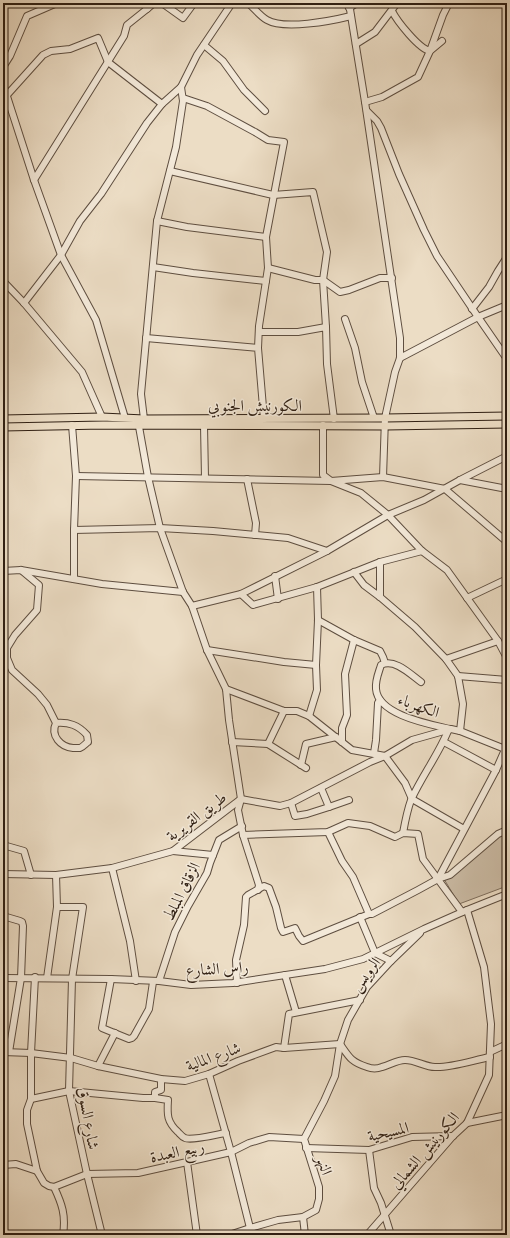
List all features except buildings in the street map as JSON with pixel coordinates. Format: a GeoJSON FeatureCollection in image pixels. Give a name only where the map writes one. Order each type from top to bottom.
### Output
{"type":"FeatureCollection","features":[{"type":"Feature","properties":{"kind":"main road","name":"الكورنيش الجنوبي"},"geometry":{"type":"LineString","coordinates":[[3,420],[102,417],[204,425],[323,425],[507,416]]}},
{"type":"Feature","properties":{"kind":"main road","name":"الكورنيش الجنوبي"},"geometry":{"type":"LineString","coordinates":[[3,427],[140,421],[334,418],[374,418],[386,422],[507,424]]}},
{"type":"Feature","properties":{"kind":"street"},"geometry":{"type":"LineString","coordinates":[[3,67],[10,56],[27,16],[57,3]]}},
{"type":"Feature","properties":{"kind":"street"},"geometry":{"type":"LineString","coordinates":[[108,3],[113,3]]}},
{"type":"Feature","properties":{"kind":"street"},"geometry":{"type":"LineString","coordinates":[[34,180],[124,36],[127,25],[145,6],[154,3]]}},
{"type":"Feature","properties":{"kind":"street"},"geometry":{"type":"LineString","coordinates":[[162,3],[183,18],[194,3]]}},
{"type":"Feature","properties":{"kind":"street"},"geometry":{"type":"LineString","coordinates":[[248,3],[266,20],[277,24],[315,22],[351,16]]}},
{"type":"Feature","properties":{"kind":"street"},"geometry":{"type":"LineString","coordinates":[[357,3],[349,5],[367,111],[400,338],[400,358],[395,372],[386,422],[383,477]]}},
{"type":"Feature","properties":{"kind":"street"},"geometry":{"type":"LineString","coordinates":[[356,44],[375,32],[397,3]]}},
{"type":"Feature","properties":{"kind":"street"},"geometry":{"type":"LineString","coordinates":[[365,102],[382,97],[418,77],[449,3]]}},
{"type":"Feature","properties":{"kind":"street"},"geometry":{"type":"LineString","coordinates":[[24,303],[61,255],[80,221],[101,194],[147,123],[162,104],[181,87],[197,55],[228,4]]}},
{"type":"Feature","properties":{"kind":"street"},"geometry":{"type":"LineString","coordinates":[[392,11],[411,36],[425,50],[430,51]]}},
{"type":"Feature","properties":{"kind":"street"},"geometry":{"type":"LineString","coordinates":[[3,118],[7,95],[43,55],[51,51],[70,49],[98,38],[108,62],[162,104]]}},
{"type":"Feature","properties":{"kind":"street"},"geometry":{"type":"LineString","coordinates":[[430,51],[442,41]]}},
{"type":"Feature","properties":{"kind":"street"},"geometry":{"type":"LineString","coordinates":[[204,44],[223,61],[244,90],[265,111]]}},
{"type":"Feature","properties":{"kind":"street"},"geometry":{"type":"LineString","coordinates":[[3,84],[34,180],[61,255],[96,320],[125,418]]}},
{"type":"Feature","properties":{"kind":"street"},"geometry":{"type":"LineString","coordinates":[[181,87],[183,98],[176,148],[157,221],[141,394],[140,421],[148,477],[160,528],[183,592],[192,606],[207,650],[226,689],[232,742],[241,799],[238,810],[243,834],[259,885],[258,890]]}},
{"type":"Feature","properties":{"kind":"street"},"geometry":{"type":"LineString","coordinates":[[183,98],[207,106],[268,140],[284,142],[266,237],[268,268],[259,332],[258,348],[264,419]]}},
{"type":"Feature","properties":{"kind":"street"},"geometry":{"type":"LineString","coordinates":[[367,111],[377,121],[381,128],[399,174],[437,256],[507,359]]}},
{"type":"Feature","properties":{"kind":"street"},"geometry":{"type":"LineString","coordinates":[[170,171],[273,195],[313,192],[327,252],[323,280],[327,364],[334,418]]}},
{"type":"Feature","properties":{"kind":"street"},"geometry":{"type":"LineString","coordinates":[[157,221],[187,227],[266,237]]}},
{"type":"Feature","properties":{"kind":"street"},"geometry":{"type":"LineString","coordinates":[[472,309],[489,287],[507,257]]}},
{"type":"Feature","properties":{"kind":"street"},"geometry":{"type":"LineString","coordinates":[[153,267],[266,281]]}},
{"type":"Feature","properties":{"kind":"street"},"geometry":{"type":"LineString","coordinates":[[268,268],[315,280],[323,280],[340,292],[380,278],[392,278]]}},
{"type":"Feature","properties":{"kind":"street"},"geometry":{"type":"LineString","coordinates":[[3,281],[24,303],[82,372],[102,417]]}},
{"type":"Feature","properties":{"kind":"street"},"geometry":{"type":"LineString","coordinates":[[400,358],[478,317],[507,306]]}},
{"type":"Feature","properties":{"kind":"street"},"geometry":{"type":"LineString","coordinates":[[345,319],[355,348],[362,382],[374,418]]}},
{"type":"Feature","properties":{"kind":"street"},"geometry":{"type":"LineString","coordinates":[[259,332],[298,332],[326,327]]}},
{"type":"Feature","properties":{"kind":"street"},"geometry":{"type":"LineString","coordinates":[[146,338],[258,348]]}},
{"type":"Feature","properties":{"kind":"street"},"geometry":{"type":"LineString","coordinates":[[72,425],[76,476],[74,579]]}},
{"type":"Feature","properties":{"kind":"street"},"geometry":{"type":"LineString","coordinates":[[204,425],[205,478]]}},
{"type":"Feature","properties":{"kind":"street"},"geometry":{"type":"LineString","coordinates":[[323,425],[323,475],[361,493],[388,515],[422,551],[447,570],[498,641],[507,658]]}},
{"type":"Feature","properties":{"kind":"street"},"geometry":{"type":"LineString","coordinates":[[192,606],[241,594],[328,551],[388,515],[424,500],[507,456]]}},
{"type":"Feature","properties":{"kind":"street"},"geometry":{"type":"LineString","coordinates":[[76,476],[331,480],[383,477],[445,489],[507,542]]}},
{"type":"Feature","properties":{"kind":"street"},"geometry":{"type":"LineString","coordinates":[[247,479],[256,523],[255,535]]}},
{"type":"Feature","properties":{"kind":"street"},"geometry":{"type":"LineString","coordinates":[[460,480],[507,489]]}},
{"type":"Feature","properties":{"kind":"street"},"geometry":{"type":"LineString","coordinates":[[74,530],[160,528],[213,531],[288,538],[328,551]]}},
{"type":"Feature","properties":{"kind":"street"},"geometry":{"type":"LineString","coordinates":[[241,594],[253,605],[317,587],[380,562],[422,551]]}},
{"type":"Feature","properties":{"kind":"street"},"geometry":{"type":"LineString","coordinates":[[380,562],[380,597]]}},
{"type":"Feature","properties":{"kind":"street"},"geometry":{"type":"LineString","coordinates":[[3,571],[20,570],[102,584],[183,592]]}},
{"type":"Feature","properties":{"kind":"street"},"geometry":{"type":"LineString","coordinates":[[20,570],[39,585],[37,610],[15,635],[7,648],[7,658],[12,670],[38,694],[47,705],[56,724]]}},
{"type":"Feature","properties":{"kind":"street"},"geometry":{"type":"LineString","coordinates":[[354,572],[364,585],[415,627],[446,659],[458,676],[463,704],[460,731]]}},
{"type":"Feature","properties":{"kind":"street"},"geometry":{"type":"LineString","coordinates":[[275,576],[278,599]]}},
{"type":"Feature","properties":{"kind":"street"},"geometry":{"type":"LineString","coordinates":[[467,598],[507,579]]}},
{"type":"Feature","properties":{"kind":"street"},"geometry":{"type":"LineString","coordinates":[[309,716],[317,690],[317,587]]}},
{"type":"Feature","properties":{"kind":"street"},"geometry":{"type":"LineString","coordinates":[[318,620],[354,640],[380,651],[384,657],[385,663]]}},
{"type":"Feature","properties":{"kind":"street"},"geometry":{"type":"LineString","coordinates":[[342,742],[342,728],[347,715],[345,674],[354,640]]}},
{"type":"Feature","properties":{"kind":"street"},"geometry":{"type":"LineString","coordinates":[[446,659],[498,641]]}},
{"type":"Feature","properties":{"kind":"street"},"geometry":{"type":"LineString","coordinates":[[207,650],[284,662],[316,665]]}},
{"type":"Feature","properties":{"kind":"street"},"geometry":{"type":"LineString","coordinates":[[374,754],[378,703],[380,700],[376,690],[376,682],[381,665],[389,662],[421,682]]}},
{"type":"Feature","properties":{"kind":"street"},"geometry":{"type":"LineString","coordinates":[[458,676],[507,680]]}},
{"type":"Feature","properties":{"kind":"street"},"geometry":{"type":"LineString","coordinates":[[226,689],[284,711],[297,711],[309,716],[352,750],[385,756],[405,783],[412,799],[464,829]]}},
{"type":"Feature","properties":{"kind":"street","name":"الكهرباء"},"geometry":{"type":"LineString","coordinates":[[380,700],[387,707],[402,715],[450,730]]}},
{"type":"Feature","properties":{"kind":"street"},"geometry":{"type":"LineString","coordinates":[[268,744],[284,711]]}},
{"type":"Feature","properties":{"kind":"street"},"geometry":{"type":"LineString","coordinates":[[65,723],[75,725],[87,735],[88,742],[80,748],[69,747],[60,743],[54,735],[53,728],[56,724],[65,723]]}},
{"type":"Feature","properties":{"kind":"street"},"geometry":{"type":"LineString","coordinates":[[243,834],[328,832],[348,824],[370,826],[395,836],[403,833],[407,812],[412,799],[450,730]]}},
{"type":"Feature","properties":{"kind":"street","name":"طريق القريرية"},"geometry":{"type":"LineString","coordinates":[[3,874],[56,875],[112,868],[173,851],[241,799],[280,806],[291,803],[370,762],[385,756],[412,740],[450,730],[460,731],[506,747]]}},
{"type":"Feature","properties":{"kind":"street"},"geometry":{"type":"LineString","coordinates":[[232,742],[268,744],[304,767],[306,744],[336,737]]}},
{"type":"Feature","properties":{"kind":"street"},"geometry":{"type":"LineString","coordinates":[[444,742],[496,770]]}},
{"type":"Feature","properties":{"kind":"street"},"geometry":{"type":"LineString","coordinates":[[438,879],[496,770],[506,747]]}},
{"type":"Feature","properties":{"kind":"street"},"geometry":{"type":"LineString","coordinates":[[321,788],[329,806]]}},
{"type":"Feature","properties":{"kind":"street"},"geometry":{"type":"LineString","coordinates":[[291,803],[295,816],[307,814],[350,800]]}},
{"type":"Feature","properties":{"kind":"street","name":"الزقاق المبلط"},"geometry":{"type":"LineString","coordinates":[[115,1033],[129,1039],[134,1036],[149,1009],[156,981],[175,932],[207,873],[219,840],[242,826]]}},
{"type":"Feature","properties":{"kind":"street"},"geometry":{"type":"LineString","coordinates":[[237,983],[236,960],[244,925],[246,897],[264,886],[269,888],[283,932],[295,928],[303,940],[360,917],[372,914],[450,874],[498,834],[507,830]]}},
{"type":"Feature","properties":{"kind":"street"},"geometry":{"type":"LineString","coordinates":[[328,832],[342,861],[353,877],[369,914]]}},
{"type":"Feature","properties":{"kind":"street","name":"الكورنيش الشمالي"},"geometry":{"type":"LineString","coordinates":[[367,1235],[453,1136],[467,1123],[489,1075],[491,1024],[484,967],[464,911],[423,859],[418,834],[403,833]]}},
{"type":"Feature","properties":{"kind":"street"},"geometry":{"type":"LineString","coordinates":[[3,845],[24,851],[31,875]]}},
{"type":"Feature","properties":{"kind":"street"},"geometry":{"type":"LineString","coordinates":[[173,851],[213,855]]}},
{"type":"Feature","properties":{"kind":"street"},"geometry":{"type":"LineString","coordinates":[[112,868],[130,941],[136,980]]}},
{"type":"Feature","properties":{"kind":"street"},"geometry":{"type":"LineString","coordinates":[[47,978],[57,907],[56,875]]}},
{"type":"Feature","properties":{"kind":"street","name":"راس الشارع"},"geometry":{"type":"LineString","coordinates":[[3,978],[35,977],[111,979],[156,981],[191,985],[237,983],[285,975],[363,960],[424,929],[507,894]]}},
{"type":"Feature","properties":{"kind":"street","name":"شارع السوق"},"geometry":{"type":"LineString","coordinates":[[57,907],[83,907],[72,979],[69,1091],[102,1235]]}},
{"type":"Feature","properties":{"kind":"street"},"geometry":{"type":"LineString","coordinates":[[3,916],[20,921],[22,922],[23,926],[21,978],[6,1052]]}},
{"type":"Feature","properties":{"kind":"street"},"geometry":{"type":"LineString","coordinates":[[360,917],[375,953],[390,961]]}},
{"type":"Feature","properties":{"kind":"street","name":"الرويس"},"geometry":{"type":"LineString","coordinates":[[340,1044],[348,1020],[368,988],[390,961],[424,929]]}},
{"type":"Feature","properties":{"kind":"street"},"geometry":{"type":"LineString","coordinates":[[285,975],[296,1012]]}},
{"type":"Feature","properties":{"kind":"street"},"geometry":{"type":"LineString","coordinates":[[35,977],[31,1053],[31,1099],[27,1110],[27,1124],[36,1171],[44,1183],[54,1187],[62,1206],[64,1225],[63,1235]]}},
{"type":"Feature","properties":{"kind":"street"},"geometry":{"type":"LineString","coordinates":[[98,1066],[115,1033],[102,1028],[111,979]]}},
{"type":"Feature","properties":{"kind":"street"},"geometry":{"type":"LineString","coordinates":[[284,1048],[289,1014],[360,1000]]}},
{"type":"Feature","properties":{"kind":"street"},"geometry":{"type":"LineString","coordinates":[[340,1044],[352,1061],[371,1068],[381,1068],[400,1060],[407,1060],[426,1066],[444,1067],[490,1055],[507,1044]]}},
{"type":"Feature","properties":{"kind":"street","name":"شارع المالية"},"geometry":{"type":"LineString","coordinates":[[6,1052],[31,1053],[71,1058],[98,1066],[161,1079],[185,1081],[209,1074],[238,1061],[276,1047],[284,1048],[340,1044]]}},
{"type":"Feature","properties":{"kind":"street","name":"النهر"},"geometry":{"type":"LineString","coordinates":[[303,1217],[316,1210],[319,1198],[318,1187],[304,1139],[324,1102],[335,1076],[340,1044]]}},
{"type":"Feature","properties":{"kind":"street"},"geometry":{"type":"LineString","coordinates":[[209,1074],[226,1132],[250,1228]]}},
{"type":"Feature","properties":{"kind":"street"},"geometry":{"type":"LineString","coordinates":[[155,1098],[155,1092],[161,1090],[161,1079]]}},
{"type":"Feature","properties":{"kind":"street"},"geometry":{"type":"LineString","coordinates":[[31,1099],[69,1091],[168,1100],[168,1120],[172,1127],[183,1138],[204,1137],[226,1132]]}},
{"type":"Feature","properties":{"kind":"street"},"geometry":{"type":"LineString","coordinates":[[467,1123],[507,1115]]}},
{"type":"Feature","properties":{"kind":"street","name":"المسيحية"},"geometry":{"type":"LineString","coordinates":[[306,1148],[369,1150],[412,1137],[453,1136]]}},
{"type":"Feature","properties":{"kind":"street","name":"ربيع العبدة"},"geometry":{"type":"LineString","coordinates":[[54,1187],[87,1174],[138,1173],[231,1152],[249,1143],[269,1137],[304,1139]]}},
{"type":"Feature","properties":{"kind":"street"},"geometry":{"type":"LineString","coordinates":[[369,1150],[374,1188],[381,1203],[391,1235]]}},
{"type":"Feature","properties":{"kind":"street"},"geometry":{"type":"LineString","coordinates":[[187,1162],[195,1235]]}},
{"type":"Feature","properties":{"kind":"street"},"geometry":{"type":"LineString","coordinates":[[3,1165],[16,1164],[36,1171]]}},
{"type":"Feature","properties":{"kind":"street"},"geometry":{"type":"LineString","coordinates":[[229,1235],[278,1220],[303,1217],[304,1235]]}},
{"type":"Feature","properties":{"kind":"shaded area"},"geometry":{"type":"Polygon","coordinates":[[[507,831],[507,886],[459,904],[444,879],[493,837],[507,831]]]}}]}
